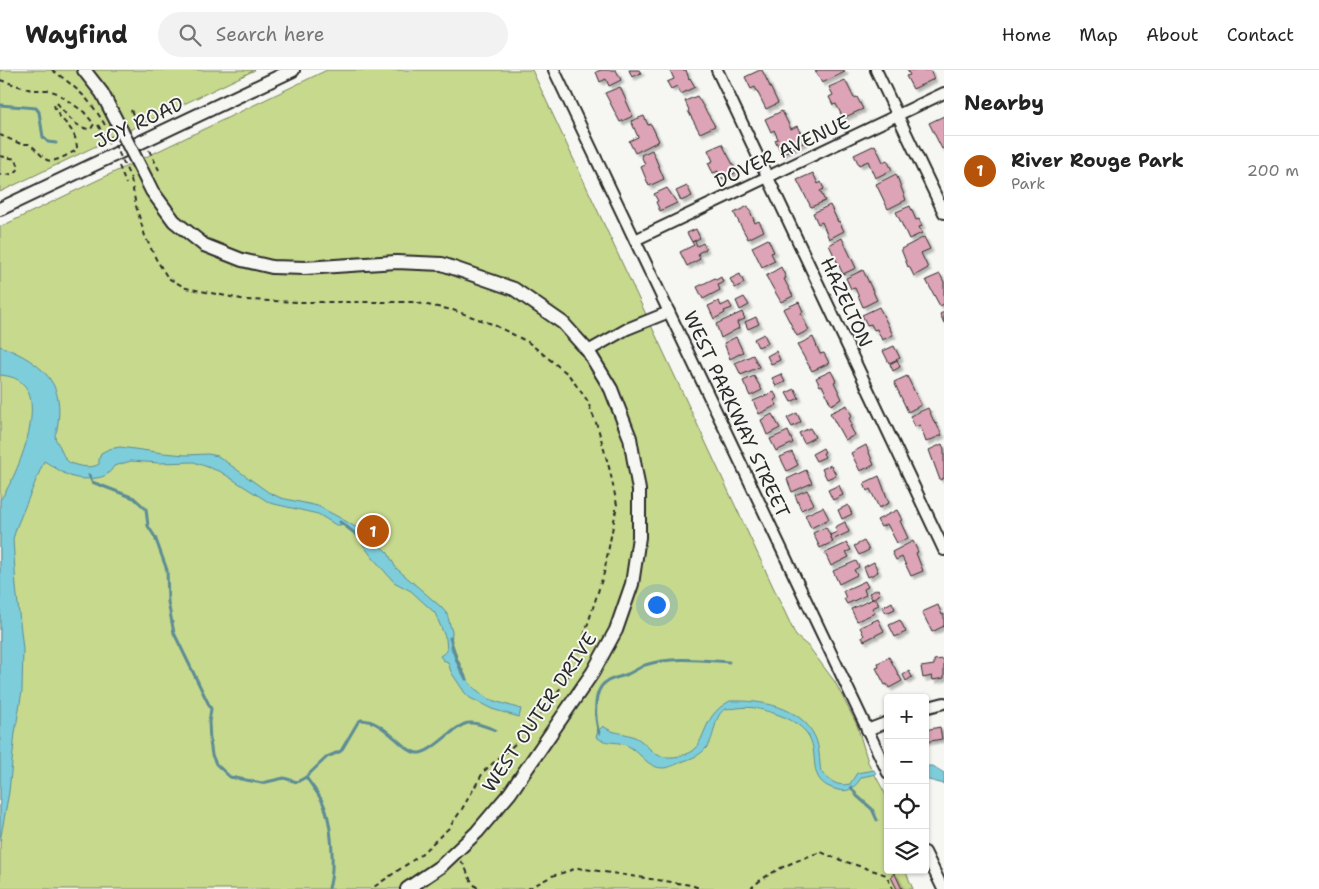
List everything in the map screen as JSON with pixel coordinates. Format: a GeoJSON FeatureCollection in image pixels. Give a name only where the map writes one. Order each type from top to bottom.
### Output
{"type":"FeatureCollection","features":[{"type":"Feature","properties":{"kind":"main road","name":"WEST OUTER DRIVE"},"geometry":{"type":"LineString","coordinates":[[84,70],[102,94],[113,126],[152,192],[174,220],[204,245],[234,257],[272,267],[305,268],[396,262],[442,264],[514,289],[562,323],[588,351],[611,389],[630,438],[639,490],[639,537],[632,584],[616,630],[593,672],[510,793],[477,832],[455,853],[441,866],[407,889]]}},
{"type":"Feature","properties":{"kind":"main road","name":"JOY ROAD"},"geometry":{"type":"LineString","coordinates":[[0,209],[293,70]]}},
{"type":"Feature","properties":{"kind":"street","name":"WEST PARKWAY STREET"},"geometry":{"type":"LineString","coordinates":[[554,70],[884,764]]}},
{"type":"Feature","properties":{"kind":"street","name":"HAZELTON"},"geometry":{"type":"LineString","coordinates":[[717,70],[944,550]]}},
{"type":"Feature","properties":{"kind":"street"},"geometry":{"type":"LineString","coordinates":[[876,70],[944,213]]}},
{"type":"Feature","properties":{"kind":"street","name":"DOVER AVENUE"},"geometry":{"type":"LineString","coordinates":[[635,240],[944,93]]}},
{"type":"Feature","properties":{"kind":"street"},"geometry":{"type":"LineString","coordinates":[[588,351],[627,329],[669,312]]}},
{"type":"Feature","properties":{"kind":"street"},"geometry":{"type":"LineString","coordinates":[[929,707],[944,703]]}},
{"type":"Feature","properties":{"kind":"street"},"geometry":{"type":"LineString","coordinates":[[868,730],[884,724]]}},
{"type":"Feature","properties":{"kind":"street"},"geometry":{"type":"LineString","coordinates":[[929,860],[943,889]]}},
{"type":"Feature","properties":{"kind":"path"},"geometry":{"type":"LineString","coordinates":[[52,70],[78,89],[98,113],[113,126],[131,179],[136,206],[145,236],[168,278],[186,288],[246,300],[412,302],[453,310],[492,324],[528,342],[568,374],[587,400],[598,428],[617,505],[604,573],[576,661],[566,682],[524,736],[484,772],[449,828],[419,856],[371,889]]}},
{"type":"Feature","properties":{"kind":"path"},"geometry":{"type":"LineString","coordinates":[[0,80],[31,90],[48,90],[57,93],[84,112],[94,124],[91,129],[86,129],[70,119],[58,104],[54,104],[55,110],[71,129],[77,147],[77,150],[54,161],[48,161],[29,144],[21,144],[0,135]]}},
{"type":"Feature","properties":{"kind":"path"},"geometry":{"type":"LineString","coordinates":[[131,110],[139,129]]}},
{"type":"Feature","properties":{"kind":"path"},"geometry":{"type":"LineString","coordinates":[[98,125],[109,144]]}},
{"type":"Feature","properties":{"kind":"path"},"geometry":{"type":"LineString","coordinates":[[148,150],[159,170]]}},
{"type":"Feature","properties":{"kind":"path"},"geometry":{"type":"LineString","coordinates":[[0,156],[16,159],[19,168],[11,174],[0,174]]}},
{"type":"Feature","properties":{"kind":"path"},"geometry":{"type":"LineString","coordinates":[[119,166],[126,184]]}},
{"type":"Feature","properties":{"kind":"path"},"geometry":{"type":"LineString","coordinates":[[750,889],[757,883],[800,859],[821,852],[835,859],[886,875],[893,889]]}},
{"type":"Feature","properties":{"kind":"path"},"geometry":{"type":"LineString","coordinates":[[455,853],[466,867],[469,879],[479,889]]}},
{"type":"Feature","properties":{"kind":"path"},"geometry":{"type":"LineString","coordinates":[[528,889],[552,876],[578,868],[692,885],[702,889]]}},
{"type":"Feature","properties":{"kind":"green space"},"geometry":{"type":"Polygon","coordinates":[[[0,70],[255,70],[0,192],[0,70]]]}},
{"type":"Feature","properties":{"kind":"green space"},"geometry":{"type":"Polygon","coordinates":[[[327,70],[532,70],[796,636],[809,647],[835,682],[857,725],[868,762],[884,792],[884,874],[907,874],[913,889],[0,889],[0,227],[327,70]]]}},
{"type":"Feature","properties":{"kind":"water"},"geometry":{"type":"Polygon","coordinates":[[[0,346],[15,352],[37,365],[49,377],[57,395],[59,406],[55,437],[67,461],[76,465],[94,466],[99,464],[101,453],[120,447],[163,453],[218,456],[268,492],[281,498],[318,506],[367,534],[388,553],[396,568],[447,614],[452,632],[451,648],[460,671],[473,687],[488,699],[521,709],[519,717],[492,709],[470,698],[465,693],[451,672],[448,662],[440,656],[447,651],[446,639],[435,613],[411,591],[394,582],[346,525],[336,525],[318,514],[270,503],[221,472],[194,462],[159,463],[131,461],[114,466],[108,473],[99,478],[80,479],[62,472],[44,461],[13,539],[23,649],[22,691],[15,733],[9,792],[0,841],[0,500],[7,490],[21,459],[30,424],[31,407],[29,393],[22,383],[15,378],[0,375],[0,346]]]}},
{"type":"Feature","properties":{"kind":"water"},"geometry":{"type":"Polygon","coordinates":[[[730,701],[766,704],[778,707],[800,718],[809,727],[817,741],[821,772],[834,782],[841,785],[850,784],[857,773],[874,770],[876,774],[862,777],[849,790],[842,791],[827,786],[820,780],[817,773],[811,740],[806,732],[796,723],[784,717],[754,708],[727,709],[722,712],[712,738],[703,751],[692,758],[668,767],[658,768],[624,744],[604,741],[596,737],[598,731],[603,726],[614,732],[636,738],[660,756],[675,757],[685,755],[698,746],[709,721],[724,704],[730,701]]]}},
{"type":"Feature","properties":{"kind":"water"},"geometry":{"type":"Polygon","coordinates":[[[929,766],[933,766],[944,773],[944,784],[929,780],[929,766]]]}},
{"type":"Feature","properties":{"kind":"building"},"geometry":{"type":"Polygon","coordinates":[[[616,70],[621,80],[609,86],[606,79],[600,82],[596,72],[616,70]]]}},
{"type":"Feature","properties":{"kind":"building"},"geometry":{"type":"Polygon","coordinates":[[[629,70],[639,70],[641,73],[632,77],[629,70]]]}},
{"type":"Feature","properties":{"kind":"building"},"geometry":{"type":"Polygon","coordinates":[[[670,70],[686,70],[689,79],[695,87],[681,94],[677,86],[671,89],[667,82],[674,79],[670,70]]]}},
{"type":"Feature","properties":{"kind":"building"},"geometry":{"type":"Polygon","coordinates":[[[762,70],[778,103],[766,109],[755,87],[751,89],[745,77],[762,70]]]}},
{"type":"Feature","properties":{"kind":"building"},"geometry":{"type":"Polygon","coordinates":[[[815,70],[844,70],[845,72],[822,83],[815,70]]]}},
{"type":"Feature","properties":{"kind":"building"},"geometry":{"type":"Polygon","coordinates":[[[907,70],[930,70],[934,79],[913,89],[906,76],[910,75],[907,70]]]}},
{"type":"Feature","properties":{"kind":"building"},"geometry":{"type":"Polygon","coordinates":[[[845,80],[854,98],[857,97],[863,109],[843,118],[836,104],[833,105],[829,97],[833,95],[829,87],[845,80]]]}},
{"type":"Feature","properties":{"kind":"building"},"geometry":{"type":"Polygon","coordinates":[[[620,87],[633,116],[620,122],[605,93],[620,87]]]}},
{"type":"Feature","properties":{"kind":"building"},"geometry":{"type":"Polygon","coordinates":[[[697,96],[715,126],[700,133],[688,111],[685,101],[697,96]]]}},
{"type":"Feature","properties":{"kind":"building"},"geometry":{"type":"Polygon","coordinates":[[[782,111],[791,129],[797,126],[805,142],[782,154],[775,140],[778,139],[774,130],[771,132],[765,119],[782,111]]]}},
{"type":"Feature","properties":{"kind":"building"},"geometry":{"type":"Polygon","coordinates":[[[644,116],[648,125],[651,124],[659,141],[635,153],[629,141],[638,137],[631,121],[644,116]]]}},
{"type":"Feature","properties":{"kind":"building"},"geometry":{"type":"Polygon","coordinates":[[[944,116],[944,148],[942,149],[929,123],[944,116]]]}},
{"type":"Feature","properties":{"kind":"building"},"geometry":{"type":"Polygon","coordinates":[[[722,144],[737,172],[721,179],[718,171],[713,173],[708,163],[713,161],[708,150],[722,144]]]}},
{"type":"Feature","properties":{"kind":"building"},"geometry":{"type":"Polygon","coordinates":[[[875,145],[883,162],[887,160],[892,170],[875,178],[868,161],[859,165],[854,155],[875,145]]]}},
{"type":"Feature","properties":{"kind":"building"},"geometry":{"type":"Polygon","coordinates":[[[652,150],[664,179],[649,186],[641,167],[645,165],[641,155],[652,150]]]}},
{"type":"Feature","properties":{"kind":"building"},"geometry":{"type":"Polygon","coordinates":[[[813,173],[818,184],[821,182],[824,189],[820,191],[825,201],[811,207],[797,180],[813,173]]]}},
{"type":"Feature","properties":{"kind":"building"},"geometry":{"type":"Polygon","coordinates":[[[896,174],[906,200],[888,209],[876,184],[896,174]]]}},
{"type":"Feature","properties":{"kind":"building"},"geometry":{"type":"Polygon","coordinates":[[[687,186],[692,196],[681,201],[676,191],[687,186]]]}},
{"type":"Feature","properties":{"kind":"building"},"geometry":{"type":"Polygon","coordinates":[[[667,188],[677,203],[660,211],[654,194],[667,188]]]}},
{"type":"Feature","properties":{"kind":"building"},"geometry":{"type":"Polygon","coordinates":[[[830,205],[844,231],[829,239],[822,222],[818,224],[813,213],[830,205]]]}},
{"type":"Feature","properties":{"kind":"building"},"geometry":{"type":"Polygon","coordinates":[[[748,206],[755,223],[759,221],[764,231],[748,239],[734,213],[748,206]]]}},
{"type":"Feature","properties":{"kind":"building"},"geometry":{"type":"Polygon","coordinates":[[[910,206],[916,220],[919,219],[922,226],[919,227],[922,233],[909,239],[896,212],[910,206]]]}},
{"type":"Feature","properties":{"kind":"building"},"geometry":{"type":"Polygon","coordinates":[[[696,229],[700,238],[692,242],[687,233],[696,229]]]}},
{"type":"Feature","properties":{"kind":"building"},"geometry":{"type":"Polygon","coordinates":[[[924,237],[930,249],[921,253],[928,268],[914,276],[908,267],[901,249],[924,237]]]}},
{"type":"Feature","properties":{"kind":"building"},"geometry":{"type":"Polygon","coordinates":[[[842,238],[856,268],[843,274],[829,245],[842,238]]]}},
{"type":"Feature","properties":{"kind":"building"},"geometry":{"type":"Polygon","coordinates":[[[768,239],[774,252],[771,253],[775,261],[762,267],[752,247],[768,239]]]}},
{"type":"Feature","properties":{"kind":"building"},"geometry":{"type":"Polygon","coordinates":[[[695,241],[697,246],[703,243],[706,249],[698,253],[700,259],[687,266],[680,252],[694,245],[692,242],[695,241]]]}},
{"type":"Feature","properties":{"kind":"building"},"geometry":{"type":"Polygon","coordinates":[[[781,267],[786,278],[784,279],[793,296],[781,302],[766,276],[781,267]]]}},
{"type":"Feature","properties":{"kind":"building"},"geometry":{"type":"Polygon","coordinates":[[[863,270],[877,300],[863,307],[855,288],[851,289],[846,278],[863,270]]]}},
{"type":"Feature","properties":{"kind":"building"},"geometry":{"type":"Polygon","coordinates":[[[740,274],[744,283],[735,288],[730,279],[740,274]]]}},
{"type":"Feature","properties":{"kind":"building"},"geometry":{"type":"Polygon","coordinates":[[[940,274],[944,282],[944,304],[940,306],[926,280],[940,274]]]}},
{"type":"Feature","properties":{"kind":"building"},"geometry":{"type":"Polygon","coordinates":[[[721,277],[723,282],[718,285],[720,290],[703,299],[697,287],[721,277]]]}},
{"type":"Feature","properties":{"kind":"building"},"geometry":{"type":"Polygon","coordinates":[[[744,297],[749,305],[740,310],[736,301],[744,297]]]}},
{"type":"Feature","properties":{"kind":"building"},"geometry":{"type":"Polygon","coordinates":[[[719,301],[721,306],[729,302],[732,308],[724,311],[725,313],[714,319],[708,306],[719,301]]]}},
{"type":"Feature","properties":{"kind":"building"},"geometry":{"type":"Polygon","coordinates":[[[799,302],[803,312],[801,313],[809,330],[797,336],[783,309],[799,302]]]}},
{"type":"Feature","properties":{"kind":"building"},"geometry":{"type":"Polygon","coordinates":[[[879,307],[893,335],[882,340],[877,329],[874,330],[871,324],[867,325],[862,315],[879,307]]]}},
{"type":"Feature","properties":{"kind":"building"},"geometry":{"type":"Polygon","coordinates":[[[742,312],[745,319],[737,322],[739,328],[721,338],[716,324],[742,312]]]}},
{"type":"Feature","properties":{"kind":"building"},"geometry":{"type":"Polygon","coordinates":[[[944,312],[944,323],[940,314],[944,312]]]}},
{"type":"Feature","properties":{"kind":"building"},"geometry":{"type":"Polygon","coordinates":[[[756,317],[759,324],[748,329],[745,322],[756,317]]]}},
{"type":"Feature","properties":{"kind":"building"},"geometry":{"type":"Polygon","coordinates":[[[764,334],[768,343],[758,347],[754,339],[764,334]]]}},
{"type":"Feature","properties":{"kind":"building"},"geometry":{"type":"Polygon","coordinates":[[[736,337],[743,352],[730,359],[724,343],[736,337]]]}},
{"type":"Feature","properties":{"kind":"building"},"geometry":{"type":"Polygon","coordinates":[[[813,337],[820,354],[824,353],[829,363],[812,371],[797,345],[813,337]]]}},
{"type":"Feature","properties":{"kind":"building"},"geometry":{"type":"Polygon","coordinates":[[[894,346],[900,358],[889,363],[883,351],[894,346]]]}},
{"type":"Feature","properties":{"kind":"building"},"geometry":{"type":"Polygon","coordinates":[[[776,351],[780,360],[771,364],[767,356],[776,351]]]}},
{"type":"Feature","properties":{"kind":"building"},"geometry":{"type":"Polygon","coordinates":[[[753,355],[759,367],[741,375],[735,363],[753,355]]]}},
{"type":"Feature","properties":{"kind":"building"},"geometry":{"type":"Polygon","coordinates":[[[897,360],[900,367],[893,371],[890,364],[897,360]]]}},
{"type":"Feature","properties":{"kind":"building"},"geometry":{"type":"Polygon","coordinates":[[[831,371],[842,399],[831,405],[822,385],[820,386],[816,378],[831,371]]]}},
{"type":"Feature","properties":{"kind":"building"},"geometry":{"type":"Polygon","coordinates":[[[781,374],[785,382],[776,386],[772,378],[781,374]]]}},
{"type":"Feature","properties":{"kind":"building"},"geometry":{"type":"Polygon","coordinates":[[[754,376],[762,390],[750,396],[743,381],[754,376]]]}},
{"type":"Feature","properties":{"kind":"building"},"geometry":{"type":"Polygon","coordinates":[[[907,376],[921,405],[908,412],[894,382],[907,376]]]}},
{"type":"Feature","properties":{"kind":"building"},"geometry":{"type":"Polygon","coordinates":[[[795,389],[799,398],[791,402],[786,393],[795,389]]]}},
{"type":"Feature","properties":{"kind":"building"},"geometry":{"type":"Polygon","coordinates":[[[774,392],[777,398],[774,400],[777,405],[759,414],[753,401],[774,392]]]}},
{"type":"Feature","properties":{"kind":"building"},"geometry":{"type":"Polygon","coordinates":[[[847,405],[852,416],[849,418],[852,425],[850,426],[855,435],[845,440],[830,413],[847,405]]]}},
{"type":"Feature","properties":{"kind":"building"},"geometry":{"type":"Polygon","coordinates":[[[928,408],[942,435],[926,442],[920,425],[915,427],[910,416],[928,408]]]}},
{"type":"Feature","properties":{"kind":"building"},"geometry":{"type":"Polygon","coordinates":[[[797,413],[801,422],[792,427],[787,418],[797,413]]]}},
{"type":"Feature","properties":{"kind":"building"},"geometry":{"type":"Polygon","coordinates":[[[772,414],[780,428],[767,435],[761,420],[772,414]]]}},
{"type":"Feature","properties":{"kind":"building"},"geometry":{"type":"Polygon","coordinates":[[[810,428],[815,437],[804,443],[799,433],[810,428]]]}},
{"type":"Feature","properties":{"kind":"building"},"geometry":{"type":"Polygon","coordinates":[[[788,431],[793,443],[776,451],[770,439],[788,431]]]}},
{"type":"Feature","properties":{"kind":"building"},"geometry":{"type":"Polygon","coordinates":[[[942,444],[944,449],[944,478],[940,480],[929,450],[942,444]]]}},
{"type":"Feature","properties":{"kind":"building"},"geometry":{"type":"Polygon","coordinates":[[[866,445],[874,465],[860,471],[851,453],[866,445]]]}},
{"type":"Feature","properties":{"kind":"building"},"geometry":{"type":"Polygon","coordinates":[[[823,448],[825,457],[816,461],[812,454],[823,448]]]}},
{"type":"Feature","properties":{"kind":"building"},"geometry":{"type":"Polygon","coordinates":[[[792,452],[798,465],[787,471],[780,457],[792,452]]]}},
{"type":"Feature","properties":{"kind":"building"},"geometry":{"type":"Polygon","coordinates":[[[831,465],[836,475],[827,479],[822,469],[831,465]]]}},
{"type":"Feature","properties":{"kind":"building"},"geometry":{"type":"Polygon","coordinates":[[[806,470],[812,483],[792,492],[787,479],[806,470]]]}},
{"type":"Feature","properties":{"kind":"building"},"geometry":{"type":"Polygon","coordinates":[[[879,476],[889,503],[879,508],[870,489],[867,491],[864,483],[879,476]]]}},
{"type":"Feature","properties":{"kind":"building"},"geometry":{"type":"Polygon","coordinates":[[[839,485],[843,495],[833,500],[828,490],[839,485]]]}},
{"type":"Feature","properties":{"kind":"building"},"geometry":{"type":"Polygon","coordinates":[[[807,490],[814,504],[801,510],[795,495],[807,490]]]}},
{"type":"Feature","properties":{"kind":"building"},"geometry":{"type":"Polygon","coordinates":[[[848,505],[852,514],[842,519],[838,510],[848,505]]]}},
{"type":"Feature","properties":{"kind":"building"},"geometry":{"type":"Polygon","coordinates":[[[823,507],[829,519],[811,528],[805,515],[823,507]]]}},
{"type":"Feature","properties":{"kind":"building"},"geometry":{"type":"Polygon","coordinates":[[[897,510],[908,538],[897,543],[887,524],[881,527],[877,520],[897,510]]]}},
{"type":"Feature","properties":{"kind":"building"},"geometry":{"type":"Polygon","coordinates":[[[845,522],[849,532],[832,540],[830,535],[837,532],[835,527],[845,522]]]}},
{"type":"Feature","properties":{"kind":"building"},"geometry":{"type":"Polygon","coordinates":[[[826,527],[833,542],[820,548],[813,533],[826,527]]]}},
{"type":"Feature","properties":{"kind":"building"},"geometry":{"type":"Polygon","coordinates":[[[864,541],[869,550],[859,555],[854,546],[864,541]]]}},
{"type":"Feature","properties":{"kind":"building"},"geometry":{"type":"Polygon","coordinates":[[[913,541],[923,571],[911,576],[902,557],[896,560],[892,552],[913,541]]]}},
{"type":"Feature","properties":{"kind":"building"},"geometry":{"type":"Polygon","coordinates":[[[847,543],[851,550],[846,552],[849,557],[831,566],[825,553],[847,543]]]}},
{"type":"Feature","properties":{"kind":"building"},"geometry":{"type":"Polygon","coordinates":[[[856,561],[859,567],[854,570],[857,575],[839,584],[833,571],[856,561]]]}},
{"type":"Feature","properties":{"kind":"building"},"geometry":{"type":"Polygon","coordinates":[[[874,562],[878,572],[868,577],[864,567],[874,562]]]}},
{"type":"Feature","properties":{"kind":"building"},"geometry":{"type":"Polygon","coordinates":[[[865,581],[868,587],[864,589],[866,595],[847,604],[843,591],[865,581]]]}},
{"type":"Feature","properties":{"kind":"building"},"geometry":{"type":"Polygon","coordinates":[[[878,589],[880,594],[872,599],[869,593],[878,589]]]}},
{"type":"Feature","properties":{"kind":"building"},"geometry":{"type":"Polygon","coordinates":[[[875,598],[879,605],[872,608],[875,613],[857,621],[851,609],[875,598]]]}},
{"type":"Feature","properties":{"kind":"building"},"geometry":{"type":"Polygon","coordinates":[[[892,602],[895,609],[886,613],[883,607],[892,602]]]}},
{"type":"Feature","properties":{"kind":"building"},"geometry":{"type":"Polygon","coordinates":[[[938,605],[942,615],[944,614],[944,626],[932,632],[922,612],[938,605]]]}},
{"type":"Feature","properties":{"kind":"building"},"geometry":{"type":"Polygon","coordinates":[[[878,619],[884,631],[864,641],[860,627],[878,619]]]}},
{"type":"Feature","properties":{"kind":"building"},"geometry":{"type":"Polygon","coordinates":[[[900,620],[906,632],[895,637],[889,625],[900,620]]]}},
{"type":"Feature","properties":{"kind":"building"},"geometry":{"type":"Polygon","coordinates":[[[889,657],[902,681],[889,688],[887,684],[885,685],[876,668],[879,667],[878,663],[889,657]]]}},
{"type":"Feature","properties":{"kind":"building"},"geometry":{"type":"Polygon","coordinates":[[[944,659],[944,678],[933,680],[932,676],[923,678],[921,667],[934,665],[934,660],[944,659]]]}},
{"type":"Feature","properties":{"kind":"building"},"geometry":{"type":"Polygon","coordinates":[[[909,671],[912,677],[906,681],[903,675],[909,671]]]}},
{"type":"Feature","properties":{"kind":"building"},"geometry":{"type":"Polygon","coordinates":[[[940,727],[942,739],[929,741],[929,729],[940,727]]]}},
{"type":"Feature","properties":{"kind":"building"},"geometry":{"type":"Polygon","coordinates":[[[895,874],[902,889],[897,889],[891,877],[895,874]]]}},
{"type":"Feature","properties":{"kind":"waterway"},"geometry":{"type":"LineString","coordinates":[[0,105],[36,108],[39,112],[43,137],[48,142],[56,143]]}},
{"type":"Feature","properties":{"kind":"waterway"},"geometry":{"type":"LineString","coordinates":[[89,475],[92,482],[134,498],[146,509],[148,526],[155,537],[167,570],[168,602],[174,633],[211,709],[209,722],[212,755],[216,764],[230,777],[262,783],[284,778],[297,782],[306,777],[327,757],[341,751],[361,720],[379,725],[408,749],[420,753],[431,748],[465,724],[475,723],[495,730]]}},
{"type":"Feature","properties":{"kind":"waterway"},"geometry":{"type":"LineString","coordinates":[[340,522],[357,535]]}},
{"type":"Feature","properties":{"kind":"waterway"},"geometry":{"type":"LineString","coordinates":[[450,638],[466,679]]}},
{"type":"Feature","properties":{"kind":"waterway"},"geometry":{"type":"LineString","coordinates":[[599,733],[596,721],[596,706],[598,692],[606,682],[645,665],[666,660],[687,659],[729,662]]}},
{"type":"Feature","properties":{"kind":"waterway"},"geometry":{"type":"LineString","coordinates":[[306,777],[321,800],[329,822],[332,858],[329,888]]}},
{"type":"Feature","properties":{"kind":"waterway"},"geometry":{"type":"LineString","coordinates":[[851,787],[857,796],[872,809],[877,820]]}},
{"type":"Feature","properties":{"kind":"place","name":"River Rouge Park"},"geometry":{"type":"Point","coordinates":[373,531]}}]}
